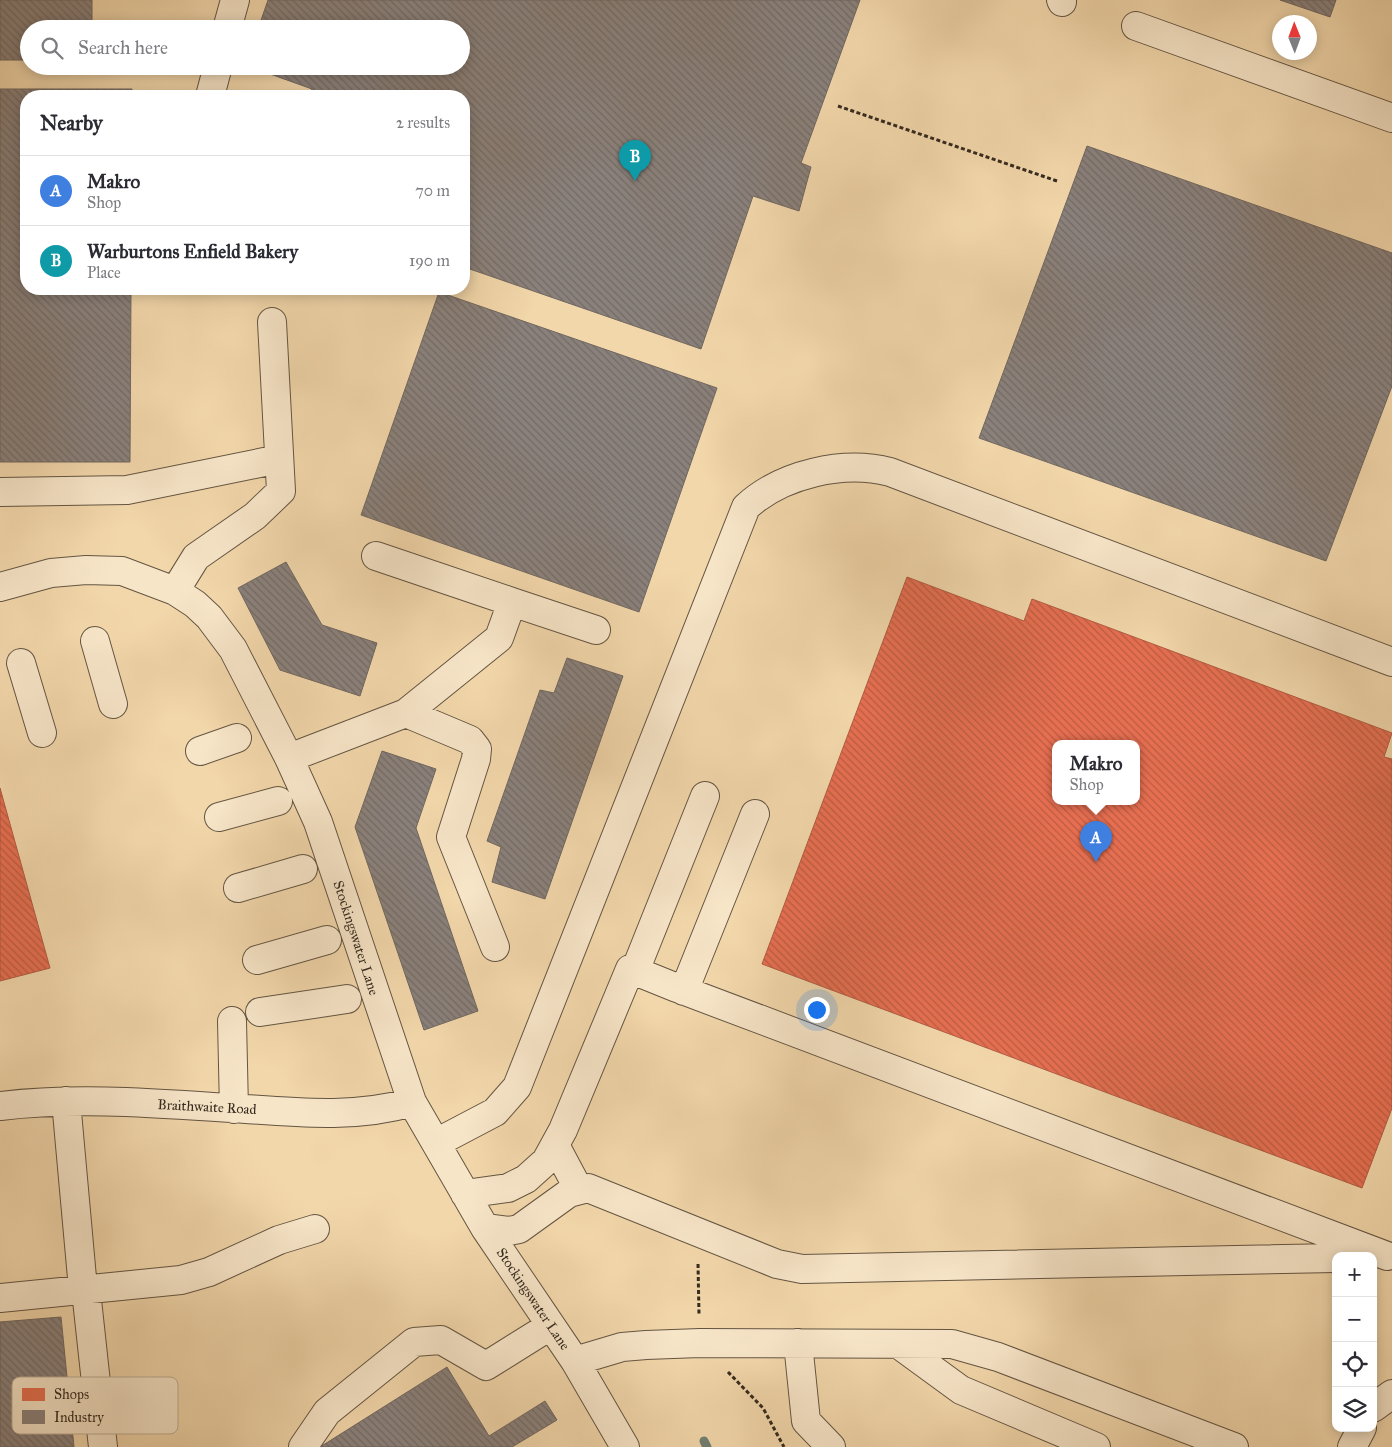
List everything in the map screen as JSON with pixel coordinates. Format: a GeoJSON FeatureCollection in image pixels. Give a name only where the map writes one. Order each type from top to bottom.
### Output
{"type":"FeatureCollection","features":[{"type":"Feature","properties":{"kind":"street"},"geometry":{"type":"LineString","coordinates":[[229,20],[235,0]]}},
{"type":"Feature","properties":{"kind":"street"},"geometry":{"type":"LineString","coordinates":[[1136,26],[1392,118]]}},
{"type":"Feature","properties":{"kind":"street"},"geometry":{"type":"LineString","coordinates":[[212,90],[216,75]]}},
{"type":"Feature","properties":{"kind":"street"},"geometry":{"type":"LineString","coordinates":[[175,591],[196,557],[255,516],[281,491],[272,322]]}},
{"type":"Feature","properties":{"kind":"street"},"geometry":{"type":"LineString","coordinates":[[0,492],[127,490],[280,459]]}},
{"type":"Feature","properties":{"kind":"street"},"geometry":{"type":"LineString","coordinates":[[436,1143],[495,1112],[517,1086],[746,507],[769,489],[806,475],[858,467],[890,472],[1392,662]]}},
{"type":"Feature","properties":{"kind":"street"},"geometry":{"type":"LineString","coordinates":[[376,556],[596,630]]}},
{"type":"Feature","properties":{"kind":"street","name":"Stockingswater Lane"},"geometry":{"type":"LineString","coordinates":[[0,587],[52,572],[86,570],[122,571],[175,591],[209,617],[233,649],[289,758],[318,822],[412,1102],[485,1228],[575,1362],[625,1447]]}},
{"type":"Feature","properties":{"kind":"street"},"geometry":{"type":"LineString","coordinates":[[289,758],[406,713],[499,638],[512,602]]}},
{"type":"Feature","properties":{"kind":"street"},"geometry":{"type":"LineString","coordinates":[[95,641],[113,704]]}},
{"type":"Feature","properties":{"kind":"street"},"geometry":{"type":"LineString","coordinates":[[21,663],[42,733]]}},
{"type":"Feature","properties":{"kind":"street"},"geometry":{"type":"LineString","coordinates":[[406,713],[470,740],[477,749],[451,837],[495,947]]}},
{"type":"Feature","properties":{"kind":"street"},"geometry":{"type":"LineString","coordinates":[[200,750],[237,738]]}},
{"type":"Feature","properties":{"kind":"street"},"geometry":{"type":"LineString","coordinates":[[635,971],[706,796]]}},
{"type":"Feature","properties":{"kind":"street"},"geometry":{"type":"LineString","coordinates":[[219,817],[278,801]]}},
{"type":"Feature","properties":{"kind":"street"},"geometry":{"type":"LineString","coordinates":[[684,991],[755,814]]}},
{"type":"Feature","properties":{"kind":"street"},"geometry":{"type":"LineString","coordinates":[[238,888],[303,869]]}},
{"type":"Feature","properties":{"kind":"street"},"geometry":{"type":"LineString","coordinates":[[258,960],[327,940]]}},
{"type":"Feature","properties":{"kind":"street"},"geometry":{"type":"LineString","coordinates":[[466,1194],[508,1188],[526,1179],[546,1161],[555,1145],[630,968],[684,991],[1384,1256]]}},
{"type":"Feature","properties":{"kind":"street"},"geometry":{"type":"LineString","coordinates":[[260,1012],[347,999]]}},
{"type":"Feature","properties":{"kind":"street"},"geometry":{"type":"LineString","coordinates":[[232,1021],[234,1109]]}},
{"type":"Feature","properties":{"kind":"street"},"geometry":{"type":"LineString","coordinates":[[66,1101],[83,1289],[87,1300],[95,1377]]}},
{"type":"Feature","properties":{"kind":"street","name":"Braithwaite Road"},"geometry":{"type":"LineString","coordinates":[[0,1106],[66,1101],[312,1113],[356,1112],[395,1107],[412,1102]]}},
{"type":"Feature","properties":{"kind":"street"},"geometry":{"type":"LineString","coordinates":[[555,1145],[579,1190]]}},
{"type":"Feature","properties":{"kind":"street"},"geometry":{"type":"LineString","coordinates":[[485,1228],[510,1232],[518,1229],[569,1193],[588,1188],[598,1190],[777,1264],[802,1269],[1332,1258]]}},
{"type":"Feature","properties":{"kind":"street"},"geometry":{"type":"LineString","coordinates":[[0,1298],[181,1280],[209,1272],[279,1240],[315,1229]]}},
{"type":"Feature","properties":{"kind":"street"},"geometry":{"type":"LineString","coordinates":[[302,1447],[327,1412],[414,1342],[441,1340],[486,1366],[550,1326]]}},
{"type":"Feature","properties":{"kind":"street"},"geometry":{"type":"LineString","coordinates":[[575,1362],[622,1347],[700,1343],[952,1344],[998,1357],[1234,1447]]}},
{"type":"Feature","properties":{"kind":"street"},"geometry":{"type":"LineString","coordinates":[[798,1343],[806,1422],[831,1447]]}},
{"type":"Feature","properties":{"kind":"street"},"geometry":{"type":"LineString","coordinates":[[898,1344],[961,1390],[1096,1447]]}},
{"type":"Feature","properties":{"kind":"street"},"geometry":{"type":"LineString","coordinates":[[1377,1405],[1392,1394]]}},
{"type":"Feature","properties":{"kind":"street"},"geometry":{"type":"LineString","coordinates":[[1352,1447],[1360,1432]]}},
{"type":"Feature","properties":{"kind":"street"},"geometry":{"type":"LineString","coordinates":[[102,1434],[103,1447]]}},
{"type":"Feature","properties":{"kind":"path"},"geometry":{"type":"LineString","coordinates":[[838,106],[1057,181]]}},
{"type":"Feature","properties":{"kind":"path"},"geometry":{"type":"LineString","coordinates":[[698,1232],[700,1343],[763,1408],[784,1447]]}},
{"type":"Feature","properties":{"kind":"building: Shops"},"geometry":{"type":"Polygon","coordinates":[[[907,577],[1024,621],[1032,599],[1392,733],[1384,757],[1392,759],[1392,1108],[1362,1188],[762,964],[907,577]]]}},
{"type":"Feature","properties":{"kind":"building: Shops"},"geometry":{"type":"Polygon","coordinates":[[[0,788],[50,968],[0,981],[0,788]]]}},
{"type":"Feature","properties":{"kind":"building: Industry"},"geometry":{"type":"Polygon","coordinates":[[[0,0],[92,0],[92,20],[20,20],[20,60],[0,60],[0,0]]]}},
{"type":"Feature","properties":{"kind":"building: Industry"},"geometry":{"type":"Polygon","coordinates":[[[268,0],[860,0],[801,163],[811,167],[799,211],[753,196],[701,349],[470,269],[470,90],[312,90],[273,75],[470,75],[470,20],[261,20],[268,0]]]}},
{"type":"Feature","properties":{"kind":"building: Industry"},"geometry":{"type":"Polygon","coordinates":[[[1280,0],[1336,0],[1330,17],[1280,0]]]}},
{"type":"Feature","properties":{"kind":"building: Industry"},"geometry":{"type":"Polygon","coordinates":[[[0,89],[132,89],[20,90],[20,295],[131,295],[130,462],[0,462],[0,89]]]}},
{"type":"Feature","properties":{"kind":"building: Industry"},"geometry":{"type":"Polygon","coordinates":[[[1087,146],[1392,253],[1392,386],[1326,561],[979,438],[1087,146]]]}},
{"type":"Feature","properties":{"kind":"building: Industry"},"geometry":{"type":"Polygon","coordinates":[[[438,295],[448,295],[717,388],[639,612],[361,515],[438,295]]]}},
{"type":"Feature","properties":{"kind":"building: Industry"},"geometry":{"type":"Polygon","coordinates":[[[286,562],[322,625],[377,643],[360,696],[280,670],[238,588],[286,562]]]}},
{"type":"Feature","properties":{"kind":"building: Industry"},"geometry":{"type":"Polygon","coordinates":[[[567,658],[623,676],[545,899],[492,882],[501,847],[487,841],[540,690],[554,693],[567,658]]]}},
{"type":"Feature","properties":{"kind":"building: Industry"},"geometry":{"type":"Polygon","coordinates":[[[382,751],[436,769],[416,828],[478,1011],[424,1030],[355,827],[382,751]]]}},
{"type":"Feature","properties":{"kind":"building: Industry"},"geometry":{"type":"Polygon","coordinates":[[[61,1317],[67,1377],[12,1377],[12,1434],[73,1434],[74,1447],[0,1447],[0,1322],[61,1317]]]}},
{"type":"Feature","properties":{"kind":"building: Industry"},"geometry":{"type":"Polygon","coordinates":[[[447,1367],[489,1436],[545,1401],[557,1420],[512,1447],[320,1447],[447,1367]]]}},
{"type":"Feature","properties":{"kind":"waterway"},"geometry":{"type":"LineString","coordinates":[[704,1441],[707,1447]]}},
{"type":"Feature","properties":{"kind":"place","name":"Warburtons Enfield Bakery"},"geometry":{"type":"Point","coordinates":[635,181]}},
{"type":"Feature","properties":{"kind":"place","name":"Makro"},"geometry":{"type":"Point","coordinates":[1096,862]}}]}
